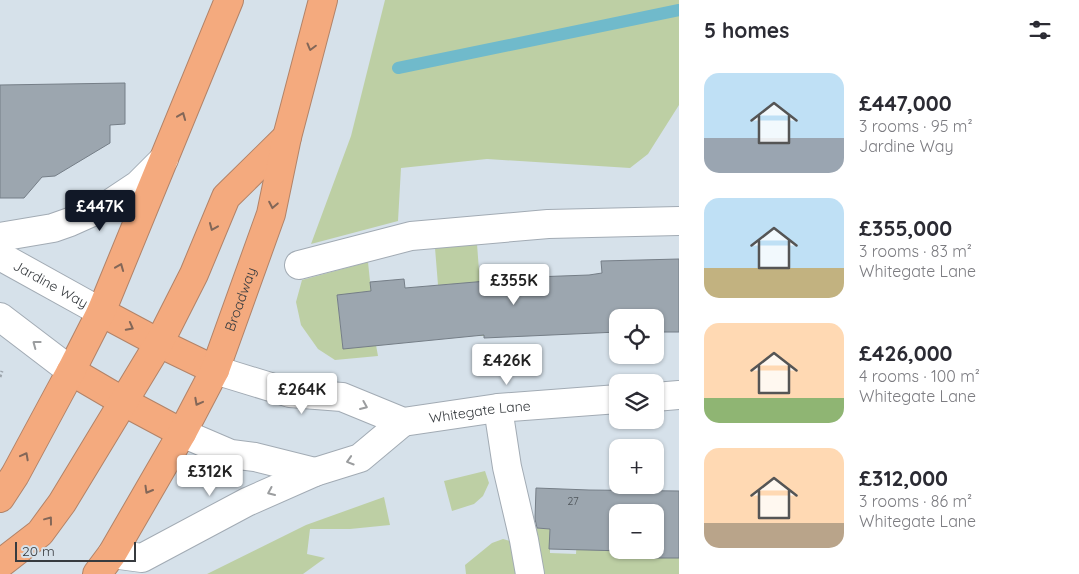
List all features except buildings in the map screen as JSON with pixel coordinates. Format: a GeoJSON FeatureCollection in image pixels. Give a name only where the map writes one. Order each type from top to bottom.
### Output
{"type":"FeatureCollection","features":[{"type":"Feature","properties":{"kind":"highway"},"geometry":{"type":"LineString","coordinates":[[0,498],[15,475],[102,312],[229,0]]}},
{"type":"Feature","properties":{"kind":"highway","name":"Broadway"},"geometry":{"type":"LineString","coordinates":[[104,564],[182,434],[215,370],[272,214],[287,136],[323,0]]}},
{"type":"Feature","properties":{"kind":"highway"},"geometry":{"type":"LineString","coordinates":[[0,564],[40,533],[62,504],[159,342],[194,274],[226,197],[287,136]]}},
{"type":"Feature","properties":{"kind":"highway"},"geometry":{"type":"LineString","coordinates":[[102,312],[215,370]]}},
{"type":"Feature","properties":{"kind":"highway"},"geometry":{"type":"LineString","coordinates":[[71,371],[182,434]]}},
{"type":"Feature","properties":{"kind":"street"},"geometry":{"type":"LineString","coordinates":[[0,238],[53,228],[100,208],[138,185],[165,158]]}},
{"type":"Feature","properties":{"kind":"street"},"geometry":{"type":"LineString","coordinates":[[299,265],[411,236],[548,224],[679,221]]}},
{"type":"Feature","properties":{"kind":"street","name":"Jardine Way"},"geometry":{"type":"LineString","coordinates":[[0,256],[102,312]]}},
{"type":"Feature","properties":{"kind":"street"},"geometry":{"type":"LineString","coordinates":[[0,316],[71,371]]}},
{"type":"Feature","properties":{"kind":"street"},"geometry":{"type":"LineString","coordinates":[[104,564],[142,558],[240,506],[315,472],[360,458],[403,422],[342,397],[290,393],[215,370]]}},
{"type":"Feature","properties":{"kind":"street"},"geometry":{"type":"LineString","coordinates":[[664,396],[679,395]]}},
{"type":"Feature","properties":{"kind":"street","name":"Whitegate Lane"},"geometry":{"type":"LineString","coordinates":[[403,422],[498,408],[609,400]]}},
{"type":"Feature","properties":{"kind":"street"},"geometry":{"type":"LineString","coordinates":[[498,408],[507,467],[530,574]]}},
{"type":"Feature","properties":{"kind":"street"},"geometry":{"type":"LineString","coordinates":[[182,434],[232,454],[255,457],[315,472]]}},
{"type":"Feature","properties":{"kind":"path"},"geometry":{"type":"LineString","coordinates":[[0,377],[2,371]]}},
{"type":"Feature","properties":{"kind":"green space"},"geometry":{"type":"Polygon","coordinates":[[[385,0],[679,0],[679,105],[648,154],[630,168],[487,159],[401,168],[398,221],[311,244],[351,136],[385,0]]]}},
{"type":"Feature","properties":{"kind":"green space"},"geometry":{"type":"Polygon","coordinates":[[[477,244],[484,336],[477,336],[471,283],[438,285],[435,248],[477,244]]]}},
{"type":"Feature","properties":{"kind":"green space"},"geometry":{"type":"Polygon","coordinates":[[[368,262],[371,291],[337,296],[343,349],[376,345],[378,356],[335,360],[318,349],[301,325],[296,302],[302,280],[368,262]]]}},
{"type":"Feature","properties":{"kind":"green space"},"geometry":{"type":"Polygon","coordinates":[[[485,471],[489,483],[483,496],[474,504],[452,511],[444,481],[485,471]]]}},
{"type":"Feature","properties":{"kind":"green space"},"geometry":{"type":"Polygon","coordinates":[[[384,497],[390,525],[350,529],[310,529],[307,554],[325,558],[303,574],[207,574],[306,525],[384,497]]]}},
{"type":"Feature","properties":{"kind":"green space"},"geometry":{"type":"Polygon","coordinates":[[[535,528],[550,529],[550,553],[576,554],[577,536],[599,536],[599,550],[609,550],[609,559],[664,559],[664,553],[679,558],[679,574],[542,574],[535,528]]]}},
{"type":"Feature","properties":{"kind":"green space"},"geometry":{"type":"Polygon","coordinates":[[[503,539],[517,543],[523,574],[466,574],[465,565],[492,543],[503,539]]]}},
{"type":"Feature","properties":{"kind":"waterway"},"geometry":{"type":"LineString","coordinates":[[398,68],[679,10]]}}]}
